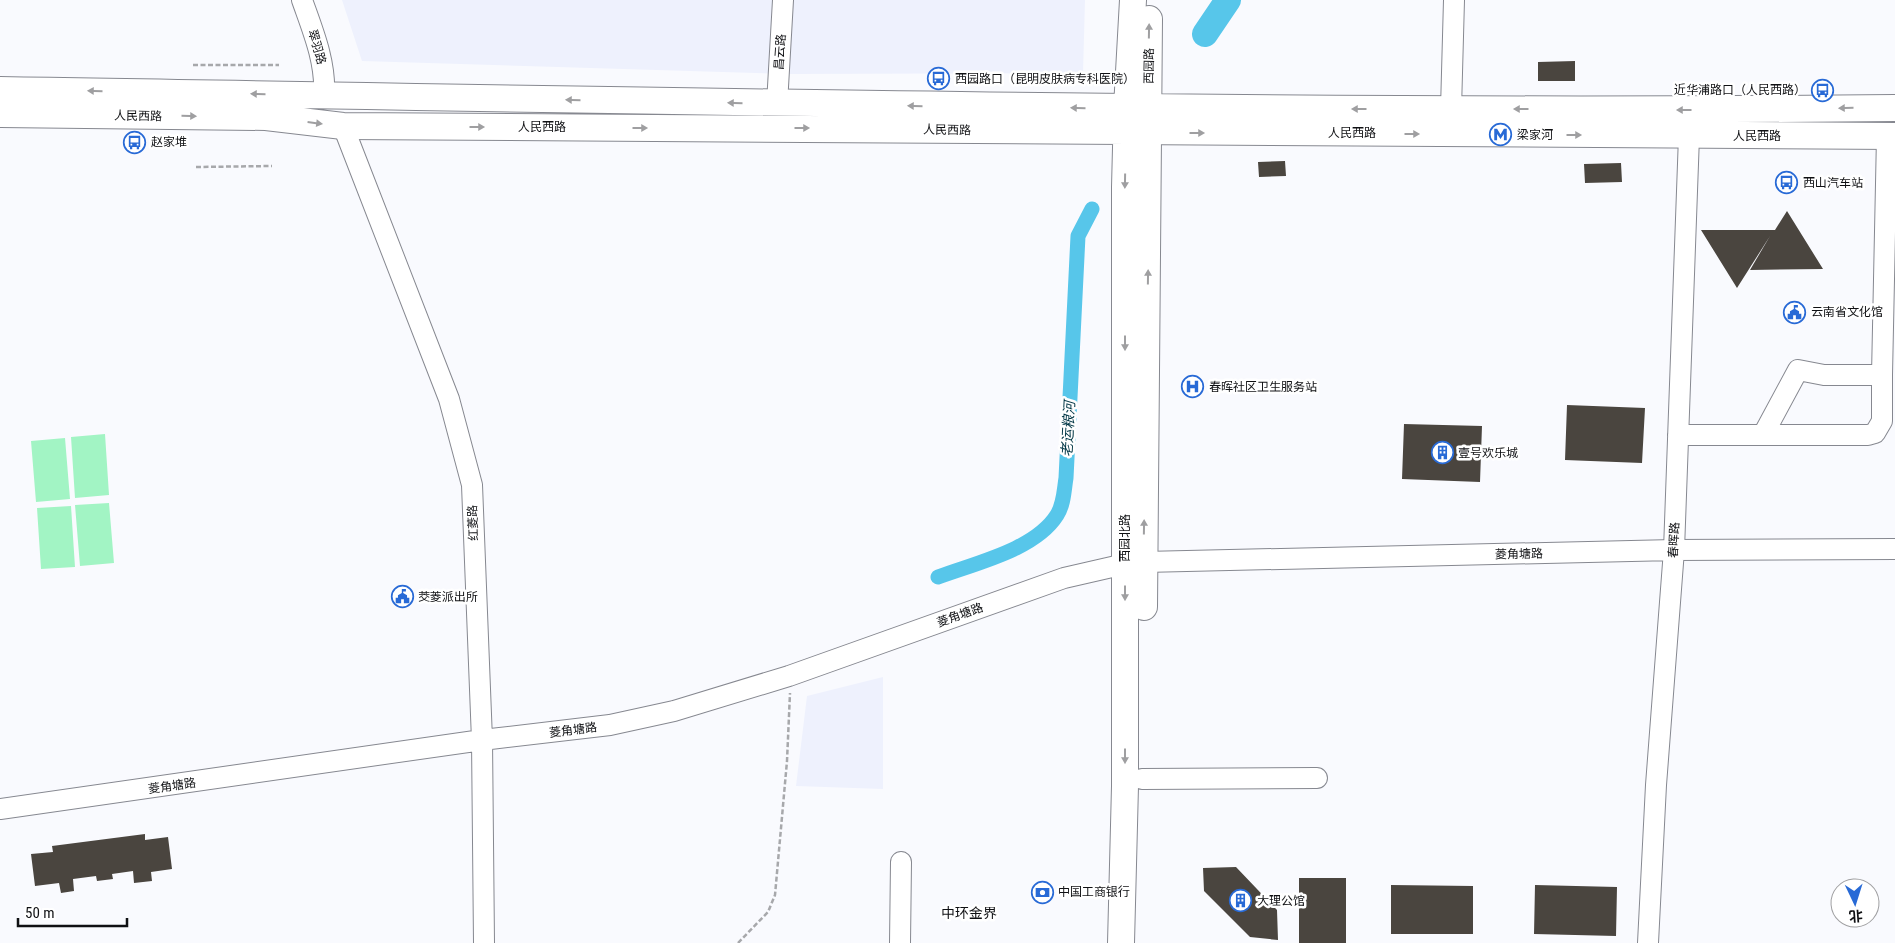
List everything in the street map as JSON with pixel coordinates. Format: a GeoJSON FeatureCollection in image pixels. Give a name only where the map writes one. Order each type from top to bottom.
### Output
{"type":"FeatureCollection","features":[{"type":"Feature","properties":{"kind":"main road","name":"西园路"},"geometry":{"type":"LineString","coordinates":[[1134,0],[1137,120]]}},
{"type":"Feature","properties":{"kind":"main road","name":"西园路"},"geometry":{"type":"LineString","coordinates":[[1137,120],[1150,0]]}},
{"type":"Feature","properties":{"kind":"main road","name":"人民西路"},"geometry":{"type":"LineString","coordinates":[[0,90],[777,104],[1137,120],[1689,136],[1891,136]]}},
{"type":"Feature","properties":{"kind":"main road","name":"人民西路"},"geometry":{"type":"LineString","coordinates":[[0,114],[266,117],[343,126],[1137,120],[1451,109],[1895,108]]}},
{"type":"Feature","properties":{"kind":"main road","name":"西园北路"},"geometry":{"type":"LineString","coordinates":[[1121,943],[1149,186],[1137,120]]}},
{"type":"Feature","properties":{"kind":"main road","name":"西园北路"},"geometry":{"type":"LineString","coordinates":[[1135,563],[1142,779],[1138,943]]}},
{"type":"Feature","properties":{"kind":"street","name":"翠羽路"},"geometry":{"type":"LineString","coordinates":[[302,0],[322,58],[325,81],[324,95]]}},
{"type":"Feature","properties":{"kind":"street","name":"昌云路"},"geometry":{"type":"LineString","coordinates":[[777,104],[783,0]]}},
{"type":"Feature","properties":{"kind":"street"},"geometry":{"type":"LineString","coordinates":[[1451,109],[1454,0]]}},
{"type":"Feature","properties":{"kind":"street","name":"红菱路"},"geometry":{"type":"LineString","coordinates":[[343,126],[449,399],[472,485],[482,740],[484,943]]}},
{"type":"Feature","properties":{"kind":"street","name":"春晖路"},"geometry":{"type":"LineString","coordinates":[[1648,943],[1656,785],[1674,550],[1689,136]]}},
{"type":"Feature","properties":{"kind":"street"},"geometry":{"type":"LineString","coordinates":[[1678,435],[1868,435],[1875,433],[1882,421],[1891,136]]}},
{"type":"Feature","properties":{"kind":"street"},"geometry":{"type":"LineString","coordinates":[[1763,435],[1798,370],[1824,375],[1882,375]]}},
{"type":"Feature","properties":{"kind":"street","name":"菱角塘路"},"geometry":{"type":"LineString","coordinates":[[0,809],[482,740],[610,725],[674,711],[789,676],[1064,578],[1135,563],[1674,550],[1895,549]]}},
{"type":"Feature","properties":{"kind":"street"},"geometry":{"type":"LineString","coordinates":[[1142,779],[1317,778]]}},
{"type":"Feature","properties":{"kind":"street"},"geometry":{"type":"LineString","coordinates":[[900,943],[901,862]]}},
{"type":"Feature","properties":{"kind":"path"},"geometry":{"type":"LineString","coordinates":[[193,65],[279,65]]}},
{"type":"Feature","properties":{"kind":"path"},"geometry":{"type":"LineString","coordinates":[[196,167],[272,166]]}},
{"type":"Feature","properties":{"kind":"path"},"geometry":{"type":"LineString","coordinates":[[738,943],[768,912],[775,894],[791,702],[789,676]]}},
{"type":"Feature","properties":{"kind":"shaded area"},"geometry":{"type":"Polygon","coordinates":[[[342,0],[1085,0],[1083,73],[788,74],[362,61],[342,0]]]}},
{"type":"Feature","properties":{"kind":"shaded area"},"geometry":{"type":"Polygon","coordinates":[[[883,677],[883,789],[796,786],[807,696],[883,677]]]}},
{"type":"Feature","properties":{"kind":"green space"},"geometry":{"type":"Polygon","coordinates":[[[105,434],[109,495],[75,498],[71,437],[105,434]]]}},
{"type":"Feature","properties":{"kind":"green space"},"geometry":{"type":"Polygon","coordinates":[[[65,438],[70,499],[36,502],[31,441],[65,438]]]}},
{"type":"Feature","properties":{"kind":"green space"},"geometry":{"type":"Polygon","coordinates":[[[109,503],[114,563],[80,566],[75,505],[109,503]]]}},
{"type":"Feature","properties":{"kind":"green space"},"geometry":{"type":"Polygon","coordinates":[[[71,506],[75,567],[41,569],[37,508],[71,506]]]}},
{"type":"Feature","properties":{"kind":"building"},"geometry":{"type":"Polygon","coordinates":[[[1575,61],[1575,81],[1538,81],[1538,62],[1575,61]]]}},
{"type":"Feature","properties":{"kind":"building"},"geometry":{"type":"Polygon","coordinates":[[[1285,161],[1286,176],[1259,177],[1258,162],[1285,161]]]}},
{"type":"Feature","properties":{"kind":"building"},"geometry":{"type":"Polygon","coordinates":[[[1621,163],[1622,182],[1585,183],[1584,164],[1621,163]]]}},
{"type":"Feature","properties":{"kind":"building"},"geometry":{"type":"Polygon","coordinates":[[[1787,211],[1823,269],[1750,270],[1770,236],[1737,288],[1701,230],[1775,230],[1787,211]]]}},
{"type":"Feature","properties":{"kind":"building"},"geometry":{"type":"Polygon","coordinates":[[[1567,405],[1645,408],[1642,463],[1565,460],[1567,405]]]}},
{"type":"Feature","properties":{"kind":"building","name":"壹号欢乐城"},"geometry":{"type":"Polygon","coordinates":[[[1404,424],[1482,426],[1480,482],[1402,479],[1404,424]]]}},
{"type":"Feature","properties":{"kind":"building"},"geometry":{"type":"Polygon","coordinates":[[[145,834],[145,840],[168,837],[172,869],[151,872],[152,881],[134,883],[133,871],[112,874],[113,879],[97,881],[96,876],[73,879],[74,891],[61,893],[59,883],[35,886],[31,854],[53,852],[52,846],[145,834]]]}},
{"type":"Feature","properties":{"kind":"building","name":"大理公馆"},"geometry":{"type":"Polygon","coordinates":[[[1236,867],[1277,910],[1278,940],[1250,937],[1204,891],[1203,868],[1236,867]]]}},
{"type":"Feature","properties":{"kind":"building"},"geometry":{"type":"Polygon","coordinates":[[[1299,878],[1346,878],[1346,943],[1299,943],[1299,878]]]}},
{"type":"Feature","properties":{"kind":"building"},"geometry":{"type":"Polygon","coordinates":[[[1391,885],[1473,886],[1473,934],[1391,934],[1391,885]]]}},
{"type":"Feature","properties":{"kind":"building"},"geometry":{"type":"Polygon","coordinates":[[[1535,885],[1617,887],[1616,936],[1534,934],[1535,885]]]}},
{"type":"Feature","properties":{"kind":"waterway","name":"老运粮河"},"geometry":{"type":"LineString","coordinates":[[1205,34],[1228,0]]}},
{"type":"Feature","properties":{"kind":"waterway","name":"老运粮河"},"geometry":{"type":"LineString","coordinates":[[938,577],[1003,554],[1019,546],[1047,527],[1059,511],[1066,478],[1078,236],[1092,209]]}},
{"type":"Feature","properties":{"kind":"place","name":"西园路口（昆明皮肤病专科医院）"},"geometry":{"type":"Point","coordinates":[939,79]}},
{"type":"Feature","properties":{"kind":"place","name":"近华浦路口（人民西路）"},"geometry":{"type":"Point","coordinates":[1822,90]}},
{"type":"Feature","properties":{"kind":"place","name":"梁家河"},"geometry":{"type":"Point","coordinates":[1501,135]}},
{"type":"Feature","properties":{"kind":"place","name":"赵家堆"},"geometry":{"type":"Point","coordinates":[135,142]}},
{"type":"Feature","properties":{"kind":"place","name":"西山汽车站"},"geometry":{"type":"Point","coordinates":[1787,183]}},
{"type":"Feature","properties":{"kind":"place","name":"云南省文化馆"},"geometry":{"type":"Point","coordinates":[1795,312]}},
{"type":"Feature","properties":{"kind":"place","name":"春晖社区卫生服务站"},"geometry":{"type":"Point","coordinates":[1193,387]}},
{"type":"Feature","properties":{"kind":"place","name":"壹号欢乐城"},"geometry":{"type":"Point","coordinates":[1442,453]}},
{"type":"Feature","properties":{"kind":"place","name":"茭菱派出所"},"geometry":{"type":"Point","coordinates":[402,597]}},
{"type":"Feature","properties":{"kind":"place","name":"中国工商银行"},"geometry":{"type":"Point","coordinates":[1042,892]}},
{"type":"Feature","properties":{"kind":"place","name":"大理公馆"},"geometry":{"type":"Point","coordinates":[1241,901]}},
{"type":"Feature","properties":{"kind":"district","name":"中环金界"},"geometry":{"type":"Point","coordinates":[969,913]}}]}
